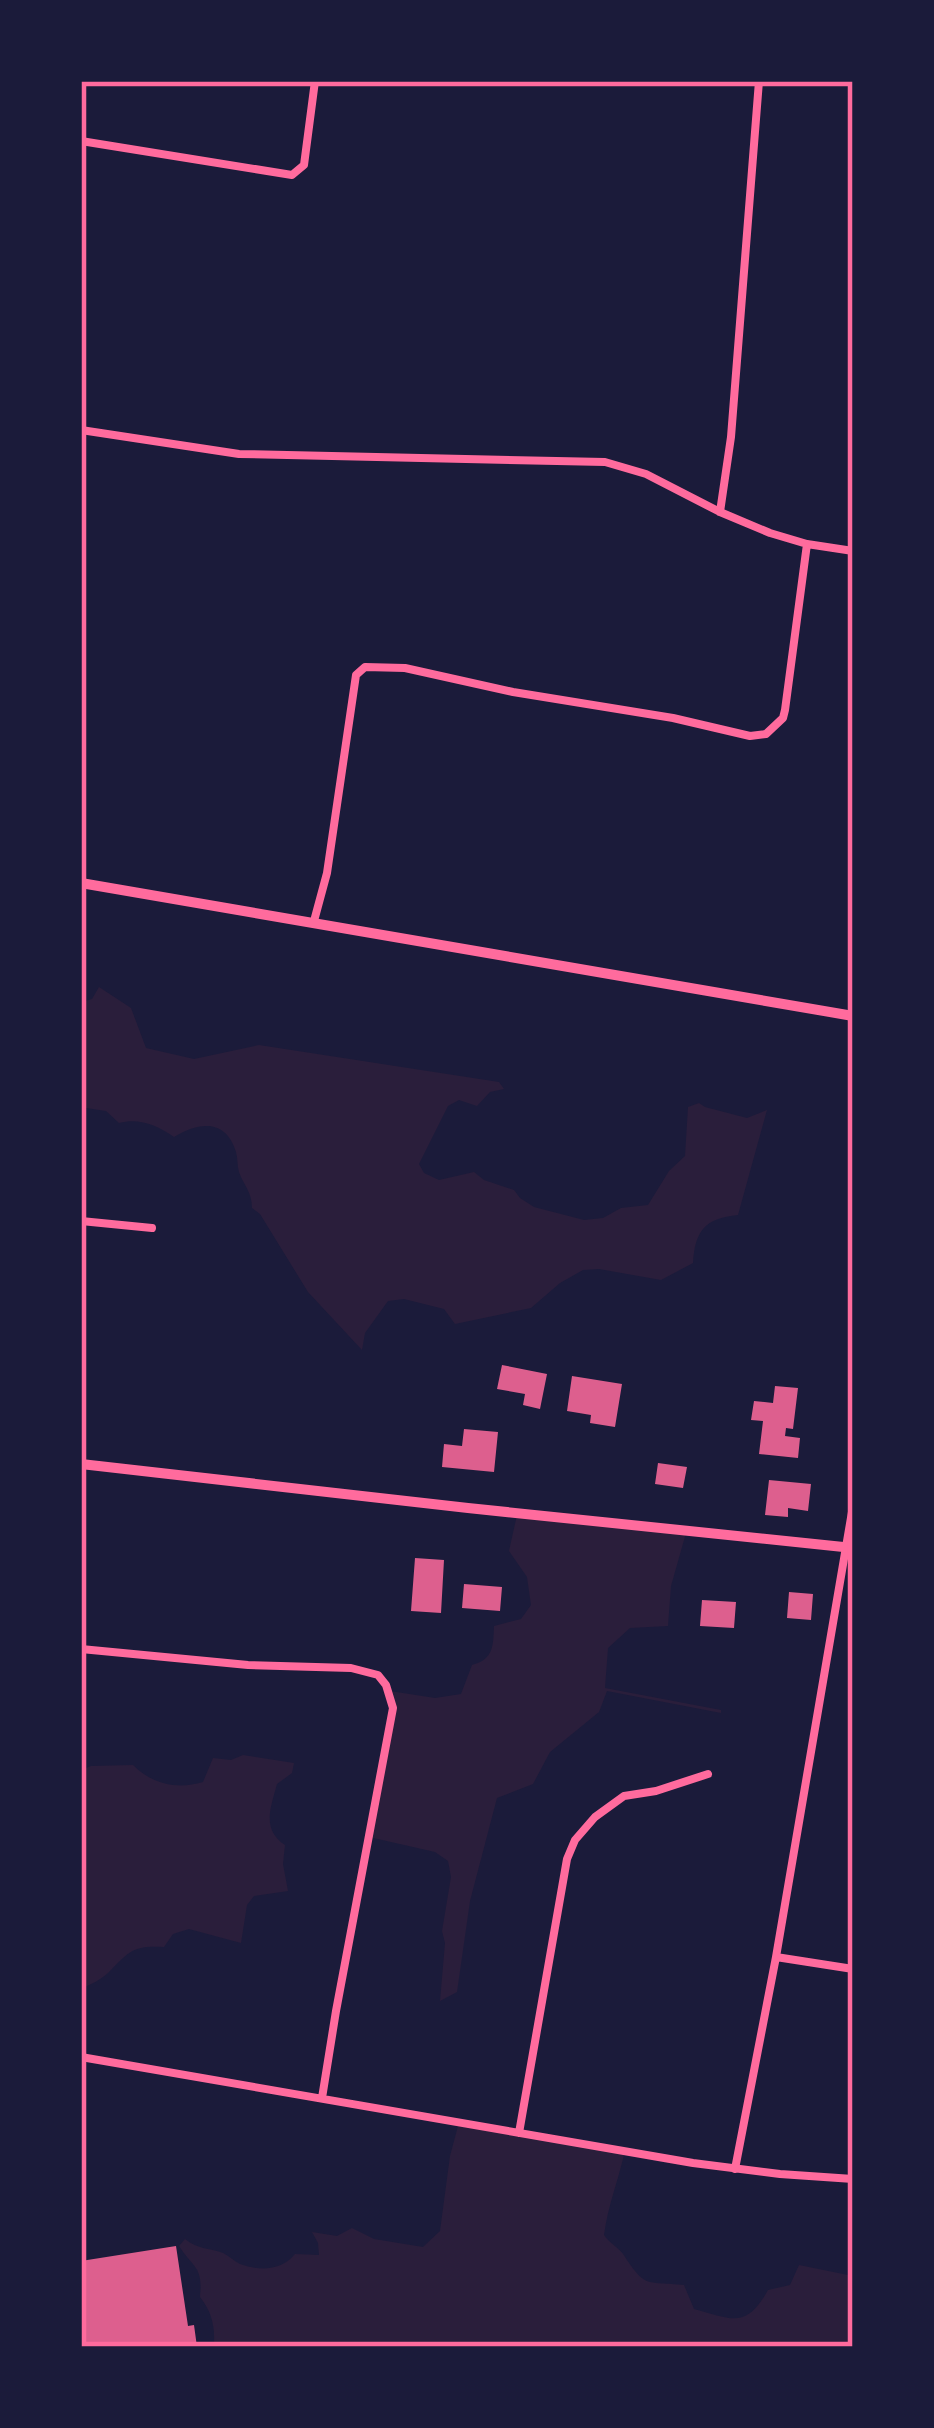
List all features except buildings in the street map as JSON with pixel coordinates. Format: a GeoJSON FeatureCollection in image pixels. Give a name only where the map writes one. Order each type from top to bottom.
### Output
{"type":"FeatureCollection","features":[{"type":"Feature","properties":{"kind":"street"},"geometry":{"type":"LineString","coordinates":[[81,141],[292,175],[304,165],[315,81]]}},
{"type":"Feature","properties":{"kind":"street"},"geometry":{"type":"LineString","coordinates":[[720,512],[731,437],[759,81]]}},
{"type":"Feature","properties":{"kind":"street"},"geometry":{"type":"LineString","coordinates":[[81,430],[239,454],[605,461],[807,544],[853,551]]}},
{"type":"Feature","properties":{"kind":"street"},"geometry":{"type":"LineString","coordinates":[[314,921],[326,873],[356,675],[365,667],[405,668],[750,736],[766,734],[785,710],[807,544]]}},
{"type":"Feature","properties":{"kind":"street"},"geometry":{"type":"LineString","coordinates":[[81,884],[853,1016]]}},
{"type":"Feature","properties":{"kind":"street"},"geometry":{"type":"LineString","coordinates":[[81,1221],[152,1228]]}},
{"type":"Feature","properties":{"kind":"street"},"geometry":{"type":"LineString","coordinates":[[81,1464],[849,1547]]}},
{"type":"Feature","properties":{"kind":"street"},"geometry":{"type":"LineString","coordinates":[[735,2169],[853,1506]]}},
{"type":"Feature","properties":{"kind":"street"},"geometry":{"type":"LineString","coordinates":[[81,1649],[248,1665],[351,1668],[378,1675],[386,1685],[393,1708],[322,2098]]}},
{"type":"Feature","properties":{"kind":"street"},"geometry":{"type":"LineString","coordinates":[[519,2133],[566,1858],[575,1840],[595,1817],[624,1796],[708,1774]]}},
{"type":"Feature","properties":{"kind":"street"},"geometry":{"type":"LineString","coordinates":[[776,1957],[853,1969]]}},
{"type":"Feature","properties":{"kind":"street"},"geometry":{"type":"LineString","coordinates":[[81,2057],[735,2169],[853,2179]]}},
{"type":"Feature","properties":{"kind":"shaded area"},"geometry":{"type":"Polygon","coordinates":[[[99,987],[131,1008],[146,1048],[194,1059],[259,1045],[499,1082],[504,1089],[490,1092],[477,1106],[459,1100],[448,1106],[419,1164],[424,1173],[439,1180],[474,1172],[514,1190],[534,1207],[584,1220],[648,1205],[669,1171],[685,1156],[688,1107],[699,1103],[747,1118],[767,1110],[738,1215],[717,1219],[704,1228],[693,1263],[661,1280],[583,1270],[531,1308],[455,1324],[444,1309],[404,1299],[388,1301],[365,1333],[362,1350],[308,1292],[252,1208],[236,1152],[225,1133],[202,1126],[174,1137],[148,1124],[119,1123],[106,1111],[86,1108],[81,1101],[81,1002],[92,999],[99,987]]]}},
{"type":"Feature","properties":{"kind":"shaded area"},"geometry":{"type":"Polygon","coordinates":[[[517,1515],[686,1533],[671,1586],[668,1626],[630,1628],[608,1648],[605,1688],[721,1713],[607,1691],[599,1712],[550,1752],[533,1784],[497,1798],[470,1901],[457,1992],[440,2001],[442,1931],[451,1877],[448,1861],[435,1852],[369,1837],[390,1691],[435,1698],[461,1694],[472,1665],[491,1651],[494,1626],[521,1619],[531,1605],[527,1577],[509,1551],[517,1515]]]}},
{"type":"Feature","properties":{"kind":"shaded area"},"geometry":{"type":"Polygon","coordinates":[[[243,1755],[294,1763],[292,1773],[277,1784],[270,1817],[273,1832],[285,1845],[288,1891],[254,1896],[247,1905],[241,1943],[189,1929],[173,1934],[164,1947],[132,1951],[81,1989],[81,1770],[133,1765],[157,1781],[184,1785],[203,1782],[213,1758],[231,1760],[243,1755]]]}},
{"type":"Feature","properties":{"kind":"shaded area"},"geometry":{"type":"Polygon","coordinates":[[[458,2126],[619,2151],[624,2155],[604,2235],[643,2279],[684,2285],[694,2309],[728,2318],[745,2316],[768,2290],[790,2285],[799,2265],[853,2276],[853,2347],[218,2347],[214,2343],[212,2318],[200,2297],[199,2273],[179,2246],[185,2239],[240,2264],[262,2268],[284,2264],[295,2254],[319,2255],[312,2232],[337,2236],[352,2228],[374,2239],[423,2247],[440,2231],[458,2126]]]}}]}
